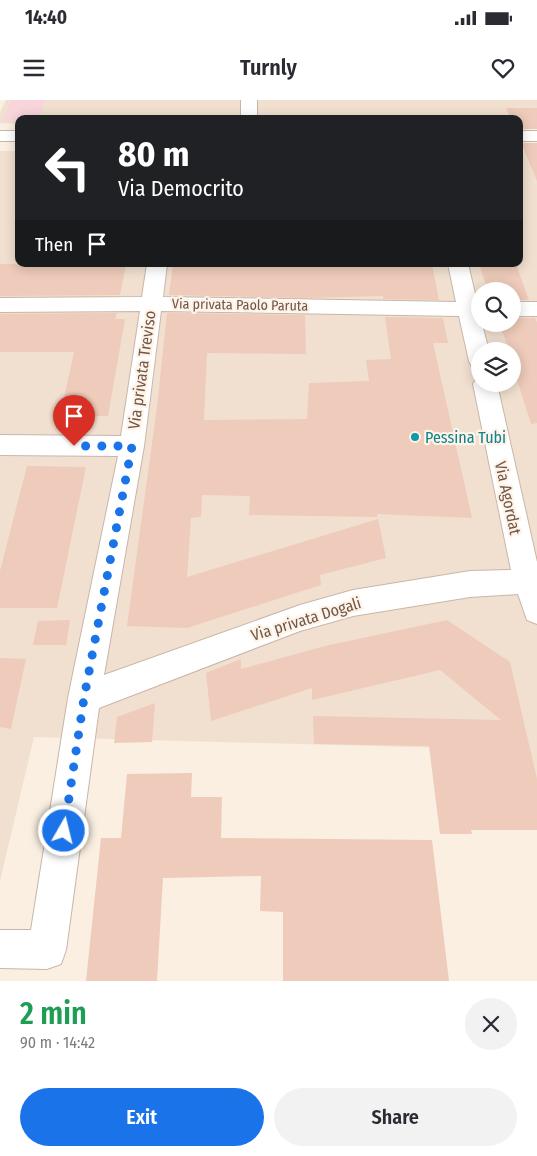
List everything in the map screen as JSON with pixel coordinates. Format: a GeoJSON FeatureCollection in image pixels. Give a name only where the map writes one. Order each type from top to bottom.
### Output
{"type":"FeatureCollection","features":[{"type":"Feature","properties":{"kind":"street"},"geometry":{"type":"LineString","coordinates":[[249,100],[249,115]]}},
{"type":"Feature","properties":{"kind":"street"},"geometry":{"type":"LineString","coordinates":[[0,136],[15,136]]}},
{"type":"Feature","properties":{"kind":"street"},"geometry":{"type":"LineString","coordinates":[[523,136],[537,136]]}},
{"type":"Feature","properties":{"kind":"street","name":"Via privata Treviso"},"geometry":{"type":"LineString","coordinates":[[0,949],[47,950],[84,698],[132,446],[157,267]]}},
{"type":"Feature","properties":{"kind":"street"},"geometry":{"type":"LineString","coordinates":[[459,267],[471,301]]}},
{"type":"Feature","properties":{"kind":"street","name":"Via privata Paolo Paruta"},"geometry":{"type":"LineString","coordinates":[[0,305],[152,304],[471,309]]}},
{"type":"Feature","properties":{"kind":"street"},"geometry":{"type":"LineString","coordinates":[[521,309],[537,309]]}},
{"type":"Feature","properties":{"kind":"street","name":"Via Agordat"},"geometry":{"type":"LineString","coordinates":[[487,392],[519,548],[533,581],[537,611]]}},
{"type":"Feature","properties":{"kind":"street"},"geometry":{"type":"LineString","coordinates":[[0,445],[132,446]]}},
{"type":"Feature","properties":{"kind":"street","name":"Via privata Dogali"},"geometry":{"type":"LineString","coordinates":[[84,698],[291,622],[336,608],[370,600],[470,584],[533,581]]}},
{"type":"Feature","properties":{"kind":"shaded area"},"geometry":{"type":"Polygon","coordinates":[[[6,100],[537,100],[537,124],[523,124],[523,115],[15,115],[15,124],[0,123],[0,113],[6,100]]]}},
{"type":"Feature","properties":{"kind":"shaded area"},"geometry":{"type":"Polygon","coordinates":[[[11,100],[46,100],[40,115],[15,115],[15,120],[2,121],[11,100]]]}},
{"type":"Feature","properties":{"kind":"shaded area"},"geometry":{"type":"Polygon","coordinates":[[[0,151],[15,151],[15,267],[523,267],[523,151],[537,151],[537,814],[524,750],[34,737],[0,881],[0,151]]]}},
{"type":"Feature","properties":{"kind":"building"},"geometry":{"type":"Polygon","coordinates":[[[506,108],[537,108],[537,129],[523,129],[523,115],[509,115],[506,108]]]}},
{"type":"Feature","properties":{"kind":"building"},"geometry":{"type":"Polygon","coordinates":[[[523,143],[537,143],[537,181],[523,148],[523,143]]]}},
{"type":"Feature","properties":{"kind":"building"},"geometry":{"type":"Polygon","coordinates":[[[0,264],[15,264],[15,267],[125,267],[120,295],[0,296],[0,264]]]}},
{"type":"Feature","properties":{"kind":"building"},"geometry":{"type":"Polygon","coordinates":[[[173,267],[433,267],[439,300],[383,299],[383,296],[304,298],[169,295],[173,267]]]}},
{"type":"Feature","properties":{"kind":"building"},"geometry":{"type":"Polygon","coordinates":[[[480,267],[517,267],[529,300],[521,300],[521,282],[485,282],[480,267]]]}},
{"type":"Feature","properties":{"kind":"building"},"geometry":{"type":"Polygon","coordinates":[[[117,313],[115,319],[125,319],[108,416],[60,416],[74,352],[0,352],[0,314],[117,313]]]}},
{"type":"Feature","properties":{"kind":"building"},"geometry":{"type":"Polygon","coordinates":[[[167,313],[305,315],[306,354],[207,353],[204,420],[307,419],[309,383],[369,381],[366,360],[391,359],[385,317],[443,318],[448,343],[433,343],[472,518],[377,514],[377,517],[249,515],[250,496],[202,495],[201,517],[191,518],[187,577],[378,519],[386,558],[320,575],[321,585],[187,628],[127,626],[157,407],[167,313]]]}},
{"type":"Feature","properties":{"kind":"building"},"geometry":{"type":"Polygon","coordinates":[[[521,318],[535,318],[537,323],[537,423],[531,424],[521,392],[521,342],[506,342],[503,332],[521,332],[521,318]]]}},
{"type":"Feature","properties":{"kind":"building"},"geometry":{"type":"Polygon","coordinates":[[[27,466],[86,467],[57,608],[0,608],[0,571],[27,466]]]}},
{"type":"Feature","properties":{"kind":"building"},"geometry":{"type":"Polygon","coordinates":[[[70,620],[66,645],[33,645],[38,621],[70,620]]]}},
{"type":"Feature","properties":{"kind":"building"},"geometry":{"type":"Polygon","coordinates":[[[447,620],[510,662],[537,779],[537,830],[471,830],[472,834],[440,834],[429,746],[314,744],[313,716],[501,720],[440,670],[312,700],[312,688],[211,721],[206,673],[241,659],[241,669],[325,646],[447,620]]]}},
{"type":"Feature","properties":{"kind":"building"},"geometry":{"type":"Polygon","coordinates":[[[0,658],[26,659],[11,729],[0,727],[0,658]]]}},
{"type":"Feature","properties":{"kind":"building"},"geometry":{"type":"Polygon","coordinates":[[[155,703],[152,742],[114,743],[117,717],[155,703]]]}},
{"type":"Feature","properties":{"kind":"building"},"geometry":{"type":"Polygon","coordinates":[[[192,773],[191,797],[222,797],[221,838],[432,840],[449,981],[283,981],[283,912],[260,911],[261,876],[163,878],[157,981],[86,981],[101,838],[121,838],[127,774],[192,773]]]}},
{"type":"Feature","properties":{"kind":"place","name":"Pessina Tubi"},"geometry":{"type":"Point","coordinates":[415,437]}},
{"type":"Feature","properties":{"kind":"route"},"geometry":{"type":"LineString","coordinates":[[64,831],[84,698],[132,446],[74,446]]}}]}
